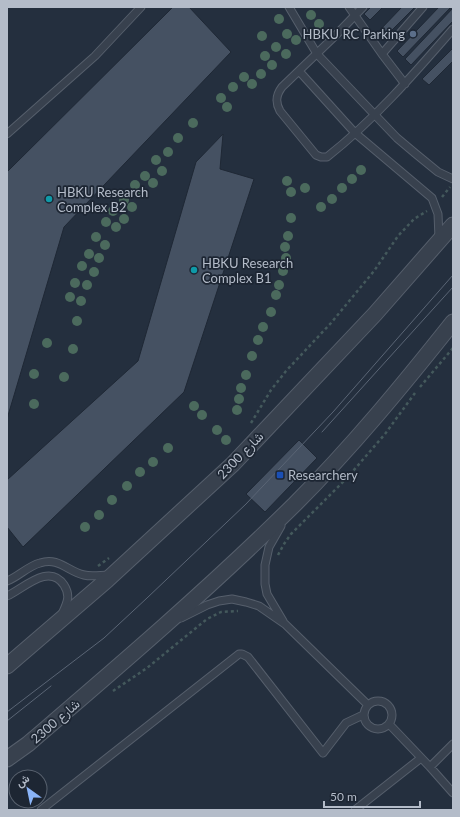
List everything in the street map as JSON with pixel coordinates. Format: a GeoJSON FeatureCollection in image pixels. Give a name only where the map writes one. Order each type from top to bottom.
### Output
{"type":"FeatureCollection","features":[{"type":"Feature","properties":{"kind":"street","name":"شارع 2300"},"geometry":{"type":"LineString","coordinates":[[7,666],[113,574],[233,464],[375,314],[453,225]]}},
{"type":"Feature","properties":{"kind":"street","name":"شارع 2300"},"geometry":{"type":"LineString","coordinates":[[7,760],[28,744],[164,626],[295,504],[394,395],[453,322]]}},
{"type":"Feature","properties":{"kind":"lane"},"geometry":{"type":"LineString","coordinates":[[7,134],[95,56],[141,7]]}},
{"type":"Feature","properties":{"kind":"lane"},"geometry":{"type":"LineString","coordinates":[[289,7],[317,54],[374,114],[397,138],[416,154],[438,172],[453,179]]}},
{"type":"Feature","properties":{"kind":"lane"},"geometry":{"type":"LineString","coordinates":[[348,7],[405,84]]}},
{"type":"Feature","properties":{"kind":"lane"},"geometry":{"type":"LineString","coordinates":[[363,7],[355,17],[278,92],[276,99],[277,105],[316,155],[321,157],[327,157],[355,133],[405,84],[453,30]]}},
{"type":"Feature","properties":{"kind":"lane"},"geometry":{"type":"LineString","coordinates":[[382,54],[423,7]]}},
{"type":"Feature","properties":{"kind":"lane"},"geometry":{"type":"LineString","coordinates":[[299,71],[355,133],[432,198],[438,214],[439,240]]}},
{"type":"Feature","properties":{"kind":"lane"},"geometry":{"type":"LineString","coordinates":[[285,624],[267,594],[265,565],[269,547],[274,535],[295,504]]}},
{"type":"Feature","properties":{"kind":"lane"},"geometry":{"type":"LineString","coordinates":[[7,581],[15,578],[38,563],[48,561],[58,562],[85,576],[113,574]]}},
{"type":"Feature","properties":{"kind":"lane"},"geometry":{"type":"LineString","coordinates":[[7,596],[16,592],[36,578],[48,575],[57,577],[63,582],[68,590],[69,598],[57,623]]}},
{"type":"Feature","properties":{"kind":"lane"},"geometry":{"type":"LineString","coordinates":[[164,626],[207,605],[220,601],[232,599],[259,606],[285,624],[368,705]]}},
{"type":"Feature","properties":{"kind":"lane"},"geometry":{"type":"LineString","coordinates":[[41,810],[239,654],[248,657],[323,753],[346,723],[363,716]]}},
{"type":"Feature","properties":{"kind":"lane"},"geometry":{"type":"LineString","coordinates":[[378,701],[387,705],[392,714],[388,724],[384,728],[379,730],[368,726],[363,716],[368,705],[378,701]]}},
{"type":"Feature","properties":{"kind":"lane"},"geometry":{"type":"LineString","coordinates":[[388,724],[453,792]]}},
{"type":"Feature","properties":{"kind":"lane"},"geometry":{"type":"LineString","coordinates":[[430,767],[453,744]]}},
{"type":"Feature","properties":{"kind":"lane"},"geometry":{"type":"LineString","coordinates":[[355,810],[421,758]]}},
{"type":"Feature","properties":{"kind":"path"},"geometry":{"type":"LineString","coordinates":[[248,428],[271,390],[374,271],[398,236],[414,219],[435,205],[453,183]]}},
{"type":"Feature","properties":{"kind":"path"},"geometry":{"type":"LineString","coordinates":[[265,565],[275,567],[280,551],[291,534],[347,478],[385,434],[416,392],[453,348]]}},
{"type":"Feature","properties":{"kind":"path"},"geometry":{"type":"LineString","coordinates":[[85,576],[112,556]]}},
{"type":"Feature","properties":{"kind":"path"},"geometry":{"type":"LineString","coordinates":[[111,692],[147,668],[207,619],[221,612],[238,611]]}},
{"type":"Feature","properties":{"kind":"building","name":"HBKU Research Complex B2"},"geometry":{"type":"Polygon","coordinates":[[[173,7],[189,7],[231,52],[64,227],[7,419],[7,172],[173,7]]]}},
{"type":"Feature","properties":{"kind":"building"},"geometry":{"type":"Polygon","coordinates":[[[371,7],[383,7],[370,20],[364,14],[371,7]]]}},
{"type":"Feature","properties":{"kind":"building"},"geometry":{"type":"Polygon","coordinates":[[[402,7],[415,7],[385,37],[379,31],[402,7]]]}},
{"type":"Feature","properties":{"kind":"building"},"geometry":{"type":"Polygon","coordinates":[[[439,7],[451,7],[403,57],[397,51],[439,7]]]}},
{"type":"Feature","properties":{"kind":"building"},"geometry":{"type":"Polygon","coordinates":[[[453,8],[453,21],[411,65],[405,59],[453,8]]]}},
{"type":"Feature","properties":{"kind":"building"},"geometry":{"type":"Polygon","coordinates":[[[453,48],[453,61],[429,85],[422,79],[453,48]]]}},
{"type":"Feature","properties":{"kind":"building","name":"HBKU Research Complex B1"},"geometry":{"type":"Polygon","coordinates":[[[223,134],[220,169],[254,179],[184,392],[23,547],[7,527],[7,480],[138,361],[196,162],[223,134]]]}},
{"type":"Feature","properties":{"kind":"building"},"geometry":{"type":"Polygon","coordinates":[[[299,440],[317,458],[265,512],[246,494],[299,440]]]}},
{"type":"Feature","properties":{"kind":"tram line"},"geometry":{"type":"LineString","coordinates":[[7,712],[104,638],[246,504],[333,412],[453,275]]}},
{"type":"Feature","properties":{"kind":"tram line"},"geometry":{"type":"LineString","coordinates":[[322,432],[453,287]]}},
{"type":"Feature","properties":{"kind":"tram line"},"geometry":{"type":"LineString","coordinates":[[7,721],[51,686]]}},
{"type":"Feature","properties":{"kind":"place","name":"HBKU RC Parking"},"geometry":{"type":"Point","coordinates":[413,34]}},
{"type":"Feature","properties":{"kind":"place","name":"HBKU Research Complex B2"},"geometry":{"type":"Point","coordinates":[49,199]}},
{"type":"Feature","properties":{"kind":"place","name":"HBKU Research Complex B1"},"geometry":{"type":"Point","coordinates":[194,270]}},
{"type":"Feature","properties":{"kind":"place","name":"Researchery"},"geometry":{"type":"Point","coordinates":[280,475]}}]}
